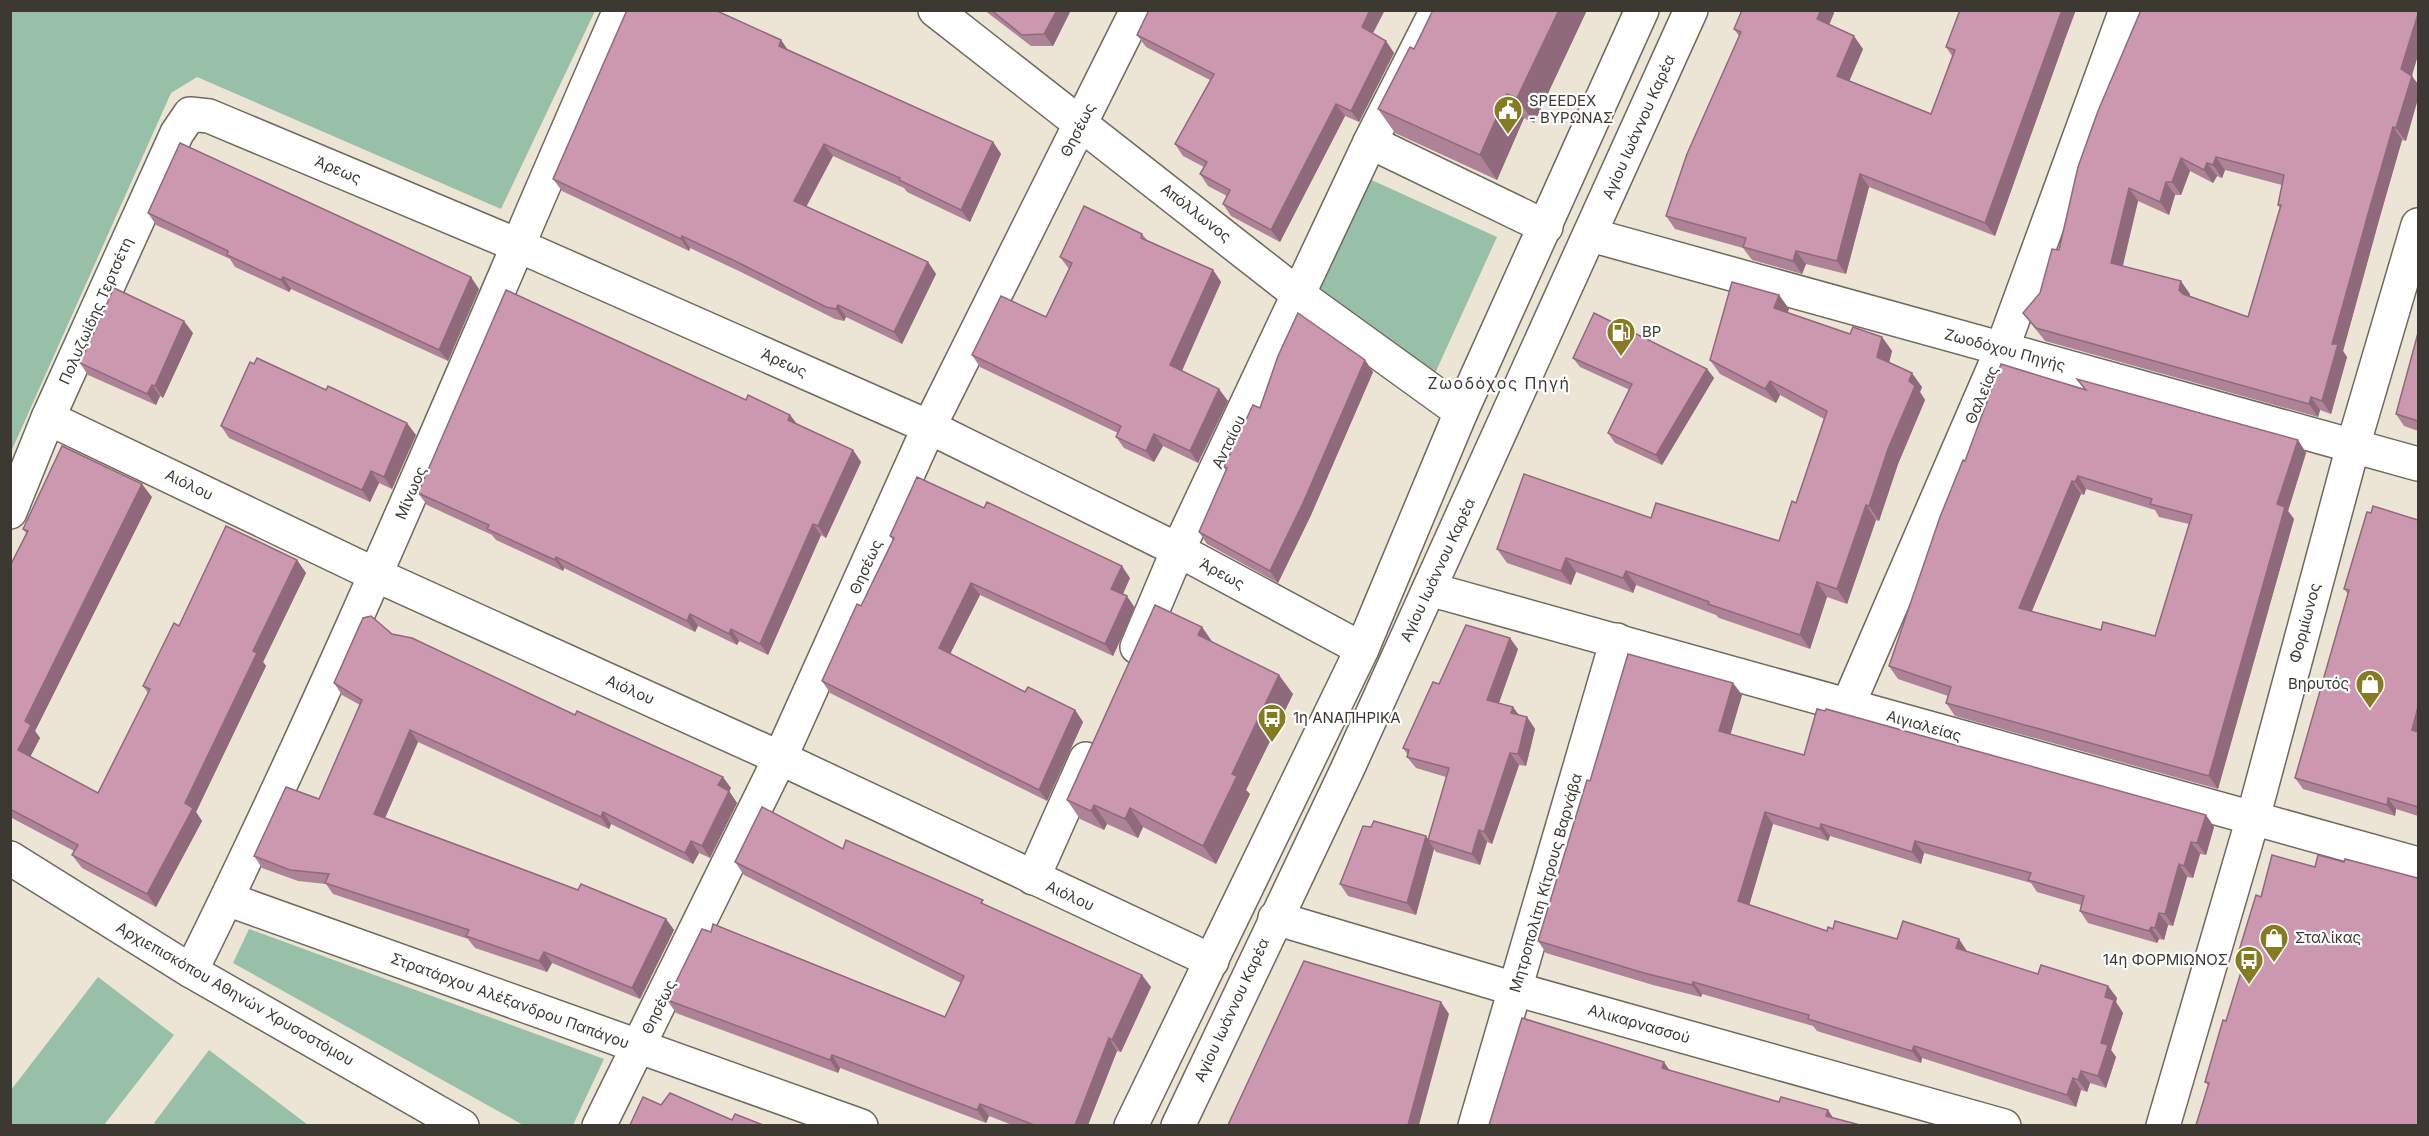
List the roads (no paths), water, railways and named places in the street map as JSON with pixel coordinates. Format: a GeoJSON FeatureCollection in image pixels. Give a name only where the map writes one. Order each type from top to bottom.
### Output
{"type":"FeatureCollection","features":[{"type":"Feature","properties":{"kind":"street","name":"Μίνωος"},"geometry":{"type":"LineString","coordinates":[[191,971],[376,575],[620,10]]}},
{"type":"Feature","properties":{"kind":"street","name":"Απόλλωνος"},"geometry":{"type":"LineString","coordinates":[[935,10],[1082,122],[1299,295],[1461,412]]}},
{"type":"Feature","properties":{"kind":"street","name":"Θησέως"},"geometry":{"type":"LineString","coordinates":[[599,1125],[639,1048],[780,758],[929,427],[1137,10]]}},
{"type":"Feature","properties":{"kind":"street","name":"Ανταίου"},"geometry":{"type":"LineString","coordinates":[[1123,678],[1178,550],[1370,142],[1437,10]]}},
{"type":"Feature","properties":{"kind":"street"},"geometry":{"type":"LineString","coordinates":[[1131,1125],[1362,649],[1461,412],[1642,10]]}},
{"type":"Feature","properties":{"kind":"street","name":"Αγίου Ιωάννου Καρέα"},"geometry":{"type":"LineString","coordinates":[[1178,1125],[1347,770],[1691,10]]}},
{"type":"Feature","properties":{"kind":"street","name":"Θαλείας"},"geometry":{"type":"LineString","coordinates":[[1848,705],[2002,349],[2126,10]]}},
{"type":"Feature","properties":{"kind":"street","name":"Άρεως"},"geometry":{"type":"LineString","coordinates":[[190,114],[209,116],[517,245],[929,427],[1178,550],[1362,649]]}},
{"type":"Feature","properties":{"kind":"street","name":"Πολυζωίδης Τερτσέτη"},"geometry":{"type":"LineString","coordinates":[[10,512],[48,418],[177,133],[190,114]]}},
{"type":"Feature","properties":{"kind":"street"},"geometry":{"type":"LineString","coordinates":[[1370,142],[1546,226]]}},
{"type":"Feature","properties":{"kind":"street","name":"Φορμίωνος"},"geometry":{"type":"LineString","coordinates":[[2163,1125],[2253,818],[2353,446],[2418,225]]}},
{"type":"Feature","properties":{"kind":"street","name":"Ζωοδόχου Πηγής"},"geometry":{"type":"LineString","coordinates":[[1591,235],[2418,464]]}},
{"type":"Feature","properties":{"kind":"street","name":"Αιόλου"},"geometry":{"type":"LineString","coordinates":[[48,418],[376,575],[780,758],[1212,961]]}},
{"type":"Feature","properties":{"kind":"street","name":"Αιγιαλείας"},"geometry":{"type":"LineString","coordinates":[[1429,589],[2418,864]]}},
{"type":"Feature","properties":{"kind":"street","name":"Μητροπολίτη Κίτρους Βαρνάβα"},"geometry":{"type":"LineString","coordinates":[[1475,1125],[1617,640]]}},
{"type":"Feature","properties":{"kind":"street"},"geometry":{"type":"LineString","coordinates":[[1033,878],[1099,731]]}},
{"type":"Feature","properties":{"kind":"street","name":"Αρχιεπισκόπου Αθηνών Χρυσοστόμου"},"geometry":{"type":"LineString","coordinates":[[10,858],[191,971],[462,1125]]}},
{"type":"Feature","properties":{"kind":"street","name":"Στρατάρχου Αλέξανδρου Παπάγου"},"geometry":{"type":"LineString","coordinates":[[227,898],[639,1048],[861,1125]]}},
{"type":"Feature","properties":{"kind":"street","name":"Αλικαρνασσού"},"geometry":{"type":"LineString","coordinates":[[1275,918],[1515,989],[2004,1125]]}},
{"type":"Feature","properties":{"kind":"place","name":"SPEEDEX - ΒΥΡΩΝΑΣ"},"geometry":{"type":"Point","coordinates":[1508,136]}},
{"type":"Feature","properties":{"kind":"place","name":"BP"},"geometry":{"type":"Point","coordinates":[1621,358]}},
{"type":"Feature","properties":{"kind":"place","name":"Βηρυτός"},"geometry":{"type":"Point","coordinates":[2370,710]}},
{"type":"Feature","properties":{"kind":"place","name":"1η ΑΝΑΠΗΡΙΚΑ"},"geometry":{"type":"Point","coordinates":[1272,744]}},
{"type":"Feature","properties":{"kind":"place","name":"Σταλίκας"},"geometry":{"type":"Point","coordinates":[2274,964]}},
{"type":"Feature","properties":{"kind":"place","name":"14η ΦΟΡΜΙΩΝΟΣ"},"geometry":{"type":"Point","coordinates":[2249,986]}},
{"type":"Feature","properties":{"kind":"district","name":"Ζωοδόχος Πηγή"},"geometry":{"type":"Point","coordinates":[1499,383]}}]}
